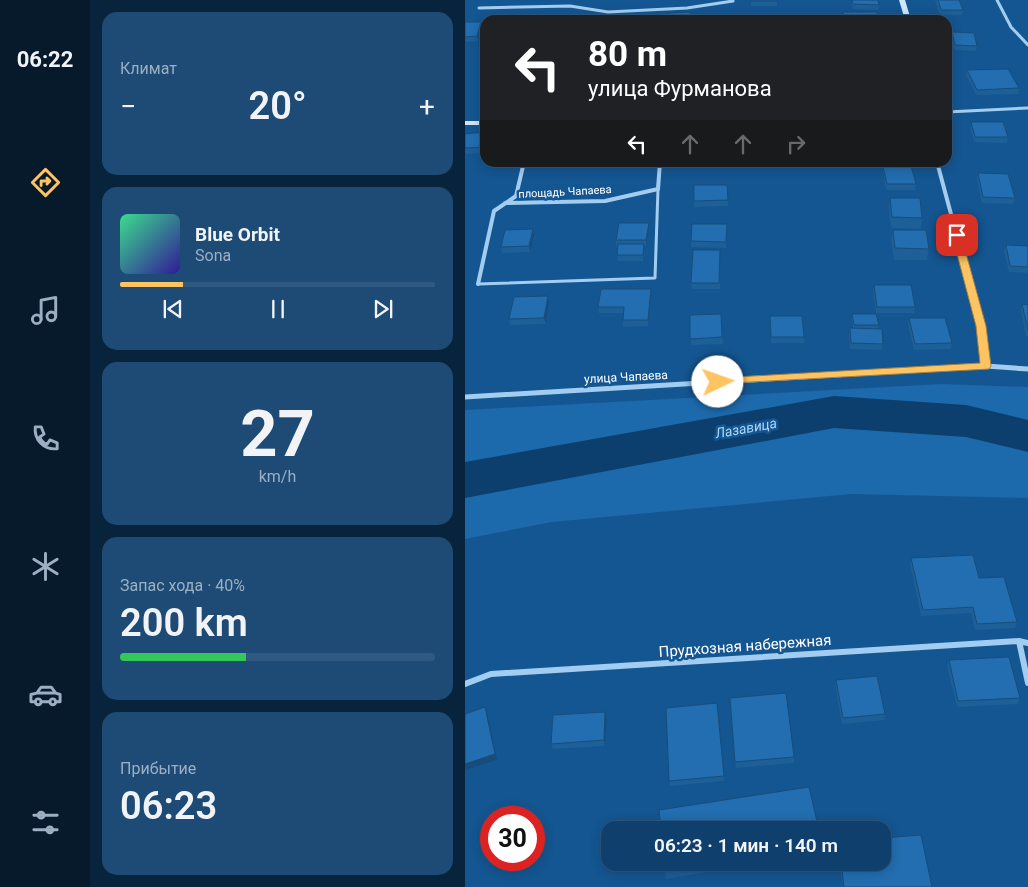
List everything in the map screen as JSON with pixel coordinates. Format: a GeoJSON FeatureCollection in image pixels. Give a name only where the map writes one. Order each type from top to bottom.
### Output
{"type":"FeatureCollection","features":[{"type":"Feature","properties":{"kind":"main road"},"geometry":{"type":"LineString","coordinates":[[902,0],[906,15]]}},
{"type":"Feature","properties":{"kind":"main road"},"geometry":{"type":"LineString","coordinates":[[465,123],[480,123]]}},
{"type":"Feature","properties":{"kind":"street"},"geometry":{"type":"LineString","coordinates":[[997,0],[1011,27],[1028,45]]}},
{"type":"Feature","properties":{"kind":"street"},"geometry":{"type":"LineString","coordinates":[[479,8],[570,6],[608,12],[687,8],[733,2]]}},
{"type":"Feature","properties":{"kind":"street"},"geometry":{"type":"LineString","coordinates":[[952,112],[1028,108]]}},
{"type":"Feature","properties":{"kind":"street"},"geometry":{"type":"LineString","coordinates":[[478,284],[494,211],[516,196],[523,167]]}},
{"type":"Feature","properties":{"kind":"street"},"geometry":{"type":"LineString","coordinates":[[658,189],[660,167]]}},
{"type":"Feature","properties":{"kind":"street"},"geometry":{"type":"LineString","coordinates":[[938,167],[981,326],[985,366]]}},
{"type":"Feature","properties":{"kind":"street","name":"площадь Чапаева"},"geometry":{"type":"LineString","coordinates":[[505,204],[605,201],[658,189]]}},
{"type":"Feature","properties":{"kind":"street","name":"улица Чапаева"},"geometry":{"type":"LineString","coordinates":[[465,397],[985,366],[1028,368]]}},
{"type":"Feature","properties":{"kind":"street"},"geometry":{"type":"LineString","coordinates":[[1019,641],[1028,683]]}},
{"type":"Feature","properties":{"kind":"street","name":"Прудхозная набережная"},"geometry":{"type":"LineString","coordinates":[[465,684],[491,674],[1019,641],[1028,643]]}},
{"type":"Feature","properties":{"kind":"lane"},"geometry":{"type":"LineString","coordinates":[[478,284],[655,278],[658,189]]}},
{"type":"Feature","properties":{"kind":"shaded area"},"geometry":{"type":"Polygon","coordinates":[[[942,384],[1028,387],[1028,498],[851,494],[552,522],[465,539],[465,410],[942,384]]]}},
{"type":"Feature","properties":{"kind":"building"},"geometry":{"type":"Polygon","coordinates":[[[777,0],[777,1],[751,1],[777,0]]]}},
{"type":"Feature","properties":{"kind":"building"},"geometry":{"type":"Polygon","coordinates":[[[852,0],[878,0],[879,5],[853,4],[852,0]]]}},
{"type":"Feature","properties":{"kind":"building"},"geometry":{"type":"Polygon","coordinates":[[[938,0],[959,0],[963,10],[941,10],[938,0]]]}},
{"type":"Feature","properties":{"kind":"building"},"geometry":{"type":"Polygon","coordinates":[[[690,12],[690,15],[668,15],[668,13],[690,12]]]}},
{"type":"Feature","properties":{"kind":"building"},"geometry":{"type":"Polygon","coordinates":[[[843,12],[877,12],[877,15],[843,15],[843,12]]]}},
{"type":"Feature","properties":{"kind":"building"},"geometry":{"type":"Polygon","coordinates":[[[465,22],[480,22],[477,36],[465,37],[465,22]]]}},
{"type":"Feature","properties":{"kind":"building"},"geometry":{"type":"Polygon","coordinates":[[[952,32],[974,33],[977,46],[955,45],[952,32]]]}},
{"type":"Feature","properties":{"kind":"building"},"geometry":{"type":"Polygon","coordinates":[[[1008,69],[1019,88],[977,90],[967,70],[1008,69]]]}},
{"type":"Feature","properties":{"kind":"building"},"geometry":{"type":"Polygon","coordinates":[[[971,122],[1003,122],[1008,137],[975,137],[971,122]]]}},
{"type":"Feature","properties":{"kind":"building"},"geometry":{"type":"Polygon","coordinates":[[[480,132],[480,147],[465,148],[465,134],[480,132]]]}},
{"type":"Feature","properties":{"kind":"building"},"geometry":{"type":"Polygon","coordinates":[[[883,167],[911,167],[916,184],[887,184],[883,167]]]}},
{"type":"Feature","properties":{"kind":"building"},"geometry":{"type":"Polygon","coordinates":[[[978,173],[1008,174],[1015,198],[983,197],[978,173]]]}},
{"type":"Feature","properties":{"kind":"building"},"geometry":{"type":"Polygon","coordinates":[[[694,185],[727,185],[728,200],[694,201],[694,185]]]}},
{"type":"Feature","properties":{"kind":"building"},"geometry":{"type":"Polygon","coordinates":[[[890,198],[920,198],[922,218],[892,217],[890,198]]]}},
{"type":"Feature","properties":{"kind":"building"},"geometry":{"type":"Polygon","coordinates":[[[619,223],[649,223],[646,240],[616,240],[619,223]]]}},
{"type":"Feature","properties":{"kind":"building"},"geometry":{"type":"Polygon","coordinates":[[[692,224],[727,224],[726,242],[691,241],[692,224]]]}},
{"type":"Feature","properties":{"kind":"building"},"geometry":{"type":"Polygon","coordinates":[[[533,229],[529,246],[501,247],[505,230],[533,229]]]}},
{"type":"Feature","properties":{"kind":"building"},"geometry":{"type":"Polygon","coordinates":[[[893,230],[926,230],[929,249],[895,248],[893,230]]]}},
{"type":"Feature","properties":{"kind":"building"},"geometry":{"type":"Polygon","coordinates":[[[618,244],[644,244],[643,255],[617,255],[618,244]]]}},
{"type":"Feature","properties":{"kind":"building"},"geometry":{"type":"Polygon","coordinates":[[[1006,245],[1028,246],[1028,267],[1010,266],[1006,245]]]}},
{"type":"Feature","properties":{"kind":"building"},"geometry":{"type":"Polygon","coordinates":[[[693,250],[720,250],[719,283],[691,283],[693,250]]]}},
{"type":"Feature","properties":{"kind":"building"},"geometry":{"type":"Polygon","coordinates":[[[874,285],[911,285],[915,307],[877,307],[874,285]]]}},
{"type":"Feature","properties":{"kind":"building"},"geometry":{"type":"Polygon","coordinates":[[[601,289],[651,289],[648,320],[623,320],[624,307],[598,307],[601,289]]]}},
{"type":"Feature","properties":{"kind":"building"},"geometry":{"type":"Polygon","coordinates":[[[548,296],[544,318],[509,319],[514,297],[548,296]]]}},
{"type":"Feature","properties":{"kind":"building"},"geometry":{"type":"Polygon","coordinates":[[[1022,304],[1028,305],[1028,330],[1022,304]]]}},
{"type":"Feature","properties":{"kind":"building"},"geometry":{"type":"Polygon","coordinates":[[[721,314],[722,337],[690,339],[690,315],[721,314]]]}},
{"type":"Feature","properties":{"kind":"building"},"geometry":{"type":"Polygon","coordinates":[[[852,314],[876,314],[879,325],[854,325],[852,314]]]}},
{"type":"Feature","properties":{"kind":"building"},"geometry":{"type":"Polygon","coordinates":[[[770,316],[802,316],[804,337],[771,337],[770,316]]]}},
{"type":"Feature","properties":{"kind":"building"},"geometry":{"type":"Polygon","coordinates":[[[909,318],[945,318],[952,343],[915,344],[909,318]]]}},
{"type":"Feature","properties":{"kind":"building"},"geometry":{"type":"Polygon","coordinates":[[[850,328],[882,329],[883,344],[851,343],[850,328]]]}},
{"type":"Feature","properties":{"kind":"building"},"geometry":{"type":"Polygon","coordinates":[[[973,555],[979,578],[1004,577],[1017,622],[977,624],[973,607],[923,610],[911,558],[973,555]]]}},
{"type":"Feature","properties":{"kind":"building"},"geometry":{"type":"Polygon","coordinates":[[[1009,657],[1020,698],[958,701],[949,660],[1009,657]]]}},
{"type":"Feature","properties":{"kind":"building"},"geometry":{"type":"Polygon","coordinates":[[[877,676],[885,714],[843,718],[836,680],[877,676]]]}},
{"type":"Feature","properties":{"kind":"building"},"geometry":{"type":"Polygon","coordinates":[[[786,693],[794,757],[735,762],[730,698],[786,693]]]}},
{"type":"Feature","properties":{"kind":"building"},"geometry":{"type":"Polygon","coordinates":[[[717,703],[724,776],[669,781],[666,708],[717,703]]]}},
{"type":"Feature","properties":{"kind":"building"},"geometry":{"type":"Polygon","coordinates":[[[485,707],[495,754],[465,764],[465,714],[485,707]]]}},
{"type":"Feature","properties":{"kind":"building"},"geometry":{"type":"Polygon","coordinates":[[[605,712],[604,740],[551,744],[553,715],[605,712]]]}},
{"type":"Feature","properties":{"kind":"building"},"geometry":{"type":"Polygon","coordinates":[[[809,787],[817,821],[660,821],[659,810],[809,787]]]}},
{"type":"Feature","properties":{"kind":"building"},"geometry":{"type":"Polygon","coordinates":[[[921,835],[932,887],[844,887],[842,871],[891,871],[891,837],[921,835]]]}},
{"type":"Feature","properties":{"kind":"waterway","name":"Лазавица"},"geometry":{"type":"LineString","coordinates":[[465,480],[834,412],[966,421],[1028,436]]}},
{"type":"Feature","properties":{"kind":"route"},"geometry":{"type":"LineString","coordinates":[[718,382],[985,366],[981,326],[957,235]]}}]}
